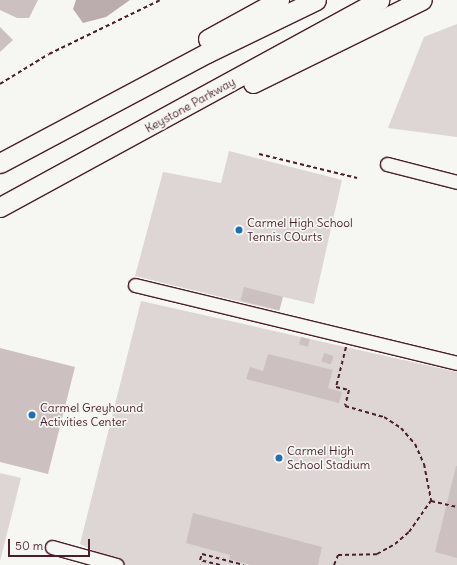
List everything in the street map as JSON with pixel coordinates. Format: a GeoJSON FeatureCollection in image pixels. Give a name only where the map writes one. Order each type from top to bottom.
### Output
{"type":"FeatureCollection","features":[{"type":"Feature","properties":{"kind":"highway"},"geometry":{"type":"LineString","coordinates":[[0,158],[279,0]]}},
{"type":"Feature","properties":{"kind":"highway"},"geometry":{"type":"LineString","coordinates":[[0,163],[200,56],[316,0]]}},
{"type":"Feature","properties":{"kind":"highway","name":"Keystone Parkway"},"geometry":{"type":"LineString","coordinates":[[0,207],[94,157],[378,0]]}},
{"type":"Feature","properties":{"kind":"highway"},"geometry":{"type":"LineString","coordinates":[[94,157],[206,107],[422,0]]}},
{"type":"Feature","properties":{"kind":"lane"},"geometry":{"type":"LineString","coordinates":[[386,164],[457,182]]}},
{"type":"Feature","properties":{"kind":"lane"},"geometry":{"type":"LineString","coordinates":[[136,286],[457,363]]}},
{"type":"Feature","properties":{"kind":"lane"},"geometry":{"type":"LineString","coordinates":[[52,547],[117,565]]}},
{"type":"Feature","properties":{"kind":"path"},"geometry":{"type":"LineString","coordinates":[[0,84],[49,54],[160,0]]}},
{"type":"Feature","properties":{"kind":"path"},"geometry":{"type":"LineString","coordinates":[[259,154],[357,178]]}},
{"type":"Feature","properties":{"kind":"path"},"geometry":{"type":"LineString","coordinates":[[334,565],[338,555],[377,554],[395,544],[409,532],[431,501],[424,464],[416,444],[401,428],[384,417],[345,406],[349,390],[336,387],[348,337]]}},
{"type":"Feature","properties":{"kind":"path"},"geometry":{"type":"LineString","coordinates":[[431,501],[457,507]]}},
{"type":"Feature","properties":{"kind":"path"},"geometry":{"type":"LineString","coordinates":[[220,565],[200,560],[202,554],[244,565]]}},
{"type":"Feature","properties":{"kind":"shaded area"},"geometry":{"type":"Polygon","coordinates":[[[76,0],[130,0],[106,17],[83,23],[73,9],[76,0]]]}},
{"type":"Feature","properties":{"kind":"shaded area"},"geometry":{"type":"Polygon","coordinates":[[[457,24],[457,137],[388,128],[424,37],[457,24]]]}},
{"type":"Feature","properties":{"kind":"shaded area","name":"Carmel High School Tennis COurts"},"geometry":{"type":"Polygon","coordinates":[[[229,151],[342,180],[314,304],[283,297],[279,311],[135,276],[163,172],[221,183],[229,151]]]}},
{"type":"Feature","properties":{"kind":"shaded area","name":"Carmel High School Stadium"},"geometry":{"type":"Polygon","coordinates":[[[141,301],[457,372],[457,565],[123,565],[80,544],[141,301]]]}},
{"type":"Feature","properties":{"kind":"shaded area"},"geometry":{"type":"Polygon","coordinates":[[[0,473],[21,478],[0,561],[0,473]]]}},
{"type":"Feature","properties":{"kind":"building"},"geometry":{"type":"Polygon","coordinates":[[[0,0],[38,0],[29,18],[17,18],[0,10],[0,0]]]}},
{"type":"Feature","properties":{"kind":"building"},"geometry":{"type":"Polygon","coordinates":[[[0,27],[13,40],[0,52],[0,27]]]}},
{"type":"Feature","properties":{"kind":"building"},"geometry":{"type":"Polygon","coordinates":[[[244,287],[283,297],[279,310],[241,301],[244,287]]]}},
{"type":"Feature","properties":{"kind":"building"},"geometry":{"type":"Polygon","coordinates":[[[301,337],[310,339],[308,347],[299,345],[301,337]]]}},
{"type":"Feature","properties":{"kind":"building","name":"Carmel Greyhound Activities Center"},"geometry":{"type":"Polygon","coordinates":[[[0,348],[75,367],[48,474],[0,462],[0,348]]]}},
{"type":"Feature","properties":{"kind":"building"},"geometry":{"type":"Polygon","coordinates":[[[324,353],[334,356],[331,365],[321,362],[324,353]]]}},
{"type":"Feature","properties":{"kind":"building"},"geometry":{"type":"Polygon","coordinates":[[[268,354],[333,370],[328,388],[342,392],[339,403],[246,379],[250,367],[263,371],[268,354]]]}},
{"type":"Feature","properties":{"kind":"building"},"geometry":{"type":"Polygon","coordinates":[[[457,466],[457,558],[435,552],[457,466]]]}},
{"type":"Feature","properties":{"kind":"building"},"geometry":{"type":"Polygon","coordinates":[[[193,513],[322,547],[318,565],[251,565],[229,559],[230,555],[186,543],[193,513]]]}},
{"type":"Feature","properties":{"kind":"place","name":"Carmel High School Tennis COurts"},"geometry":{"type":"Point","coordinates":[239,230]}},
{"type":"Feature","properties":{"kind":"place","name":"Carmel Greyhound Activities Center"},"geometry":{"type":"Point","coordinates":[32,415]}},
{"type":"Feature","properties":{"kind":"place","name":"Carmel High School Stadium"},"geometry":{"type":"Point","coordinates":[279,458]}}]}
